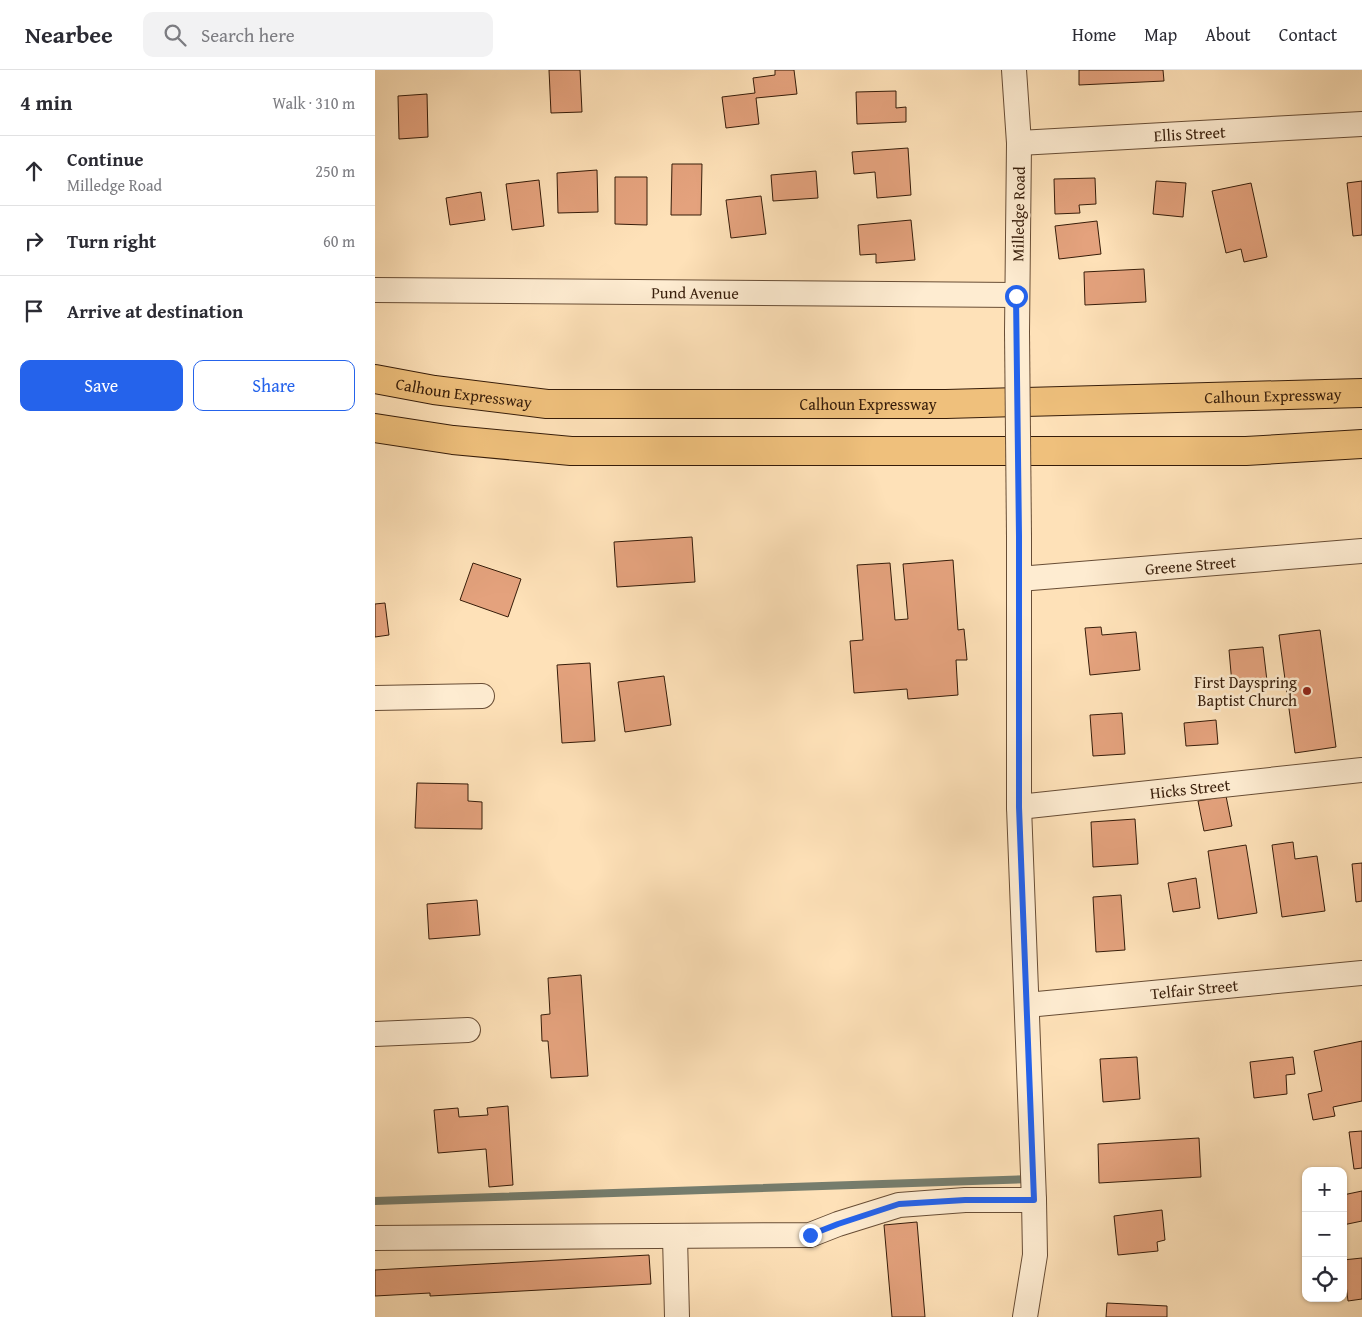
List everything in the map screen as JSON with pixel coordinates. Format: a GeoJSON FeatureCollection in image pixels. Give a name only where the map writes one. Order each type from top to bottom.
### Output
{"type":"FeatureCollection","features":[{"type":"Feature","properties":{"kind":"highway","name":"Calhoun Expressway"},"geometry":{"type":"LineString","coordinates":[[375,379],[433,390],[547,404],[946,404],[1362,393]]}},
{"type":"Feature","properties":{"kind":"highway"},"geometry":{"type":"LineString","coordinates":[[375,428],[453,440],[571,451],[1246,451],[1362,444]]}},
{"type":"Feature","properties":{"kind":"street","name":"Milledge Road"},"geometry":{"type":"LineString","coordinates":[[1014,70],[1019,143],[1016,296],[1019,536],[1019,807],[1035,1255],[1025,1317]]}},
{"type":"Feature","properties":{"kind":"street","name":"Ellis Street"},"geometry":{"type":"LineString","coordinates":[[1019,143],[1362,124]]}},
{"type":"Feature","properties":{"kind":"street","name":"Pund Avenue"},"geometry":{"type":"LineString","coordinates":[[375,290],[1016,296]]}},
{"type":"Feature","properties":{"kind":"street","name":"Greene Street"},"geometry":{"type":"LineString","coordinates":[[1019,579],[1362,552]]}},
{"type":"Feature","properties":{"kind":"street"},"geometry":{"type":"LineString","coordinates":[[375,698],[482,696]]}},
{"type":"Feature","properties":{"kind":"street","name":"Hicks Street"},"geometry":{"type":"LineString","coordinates":[[1019,807],[1362,770]]}},
{"type":"Feature","properties":{"kind":"street","name":"Telfair Street"},"geometry":{"type":"LineString","coordinates":[[1027,1005],[1362,973]]}},
{"type":"Feature","properties":{"kind":"street"},"geometry":{"type":"LineString","coordinates":[[375,1034],[468,1030]]}},
{"type":"Feature","properties":{"kind":"street"},"geometry":{"type":"LineString","coordinates":[[375,1238],[810,1235],[899,1204],[965,1200],[1034,1200]]}},
{"type":"Feature","properties":{"kind":"street"},"geometry":{"type":"LineString","coordinates":[[675,1237],[677,1317]]}},
{"type":"Feature","properties":{"kind":"building"},"geometry":{"type":"Polygon","coordinates":[[[549,70],[580,70],[582,112],[551,113],[549,70]]]}},
{"type":"Feature","properties":{"kind":"building"},"geometry":{"type":"Polygon","coordinates":[[[775,70],[794,70],[797,94],[756,98],[759,124],[726,128],[722,97],[755,93],[753,78],[775,75],[775,70]]]}},
{"type":"Feature","properties":{"kind":"building"},"geometry":{"type":"Polygon","coordinates":[[[1079,70],[1163,70],[1164,81],[1079,85],[1079,70]]]}},
{"type":"Feature","properties":{"kind":"building"},"geometry":{"type":"Polygon","coordinates":[[[896,91],[896,108],[906,107],[906,122],[857,124],[856,92],[896,91]]]}},
{"type":"Feature","properties":{"kind":"building"},"geometry":{"type":"Polygon","coordinates":[[[427,94],[428,137],[399,139],[398,96],[427,94]]]}},
{"type":"Feature","properties":{"kind":"building"},"geometry":{"type":"Polygon","coordinates":[[[908,148],[911,195],[877,198],[875,172],[854,174],[852,152],[908,148]]]}},
{"type":"Feature","properties":{"kind":"building"},"geometry":{"type":"Polygon","coordinates":[[[672,164],[702,164],[701,215],[671,215],[672,164]]]}},
{"type":"Feature","properties":{"kind":"building"},"geometry":{"type":"Polygon","coordinates":[[[597,170],[598,212],[558,213],[557,173],[597,170]]]}},
{"type":"Feature","properties":{"kind":"building"},"geometry":{"type":"Polygon","coordinates":[[[816,171],[818,198],[773,201],[771,175],[816,171]]]}},
{"type":"Feature","properties":{"kind":"building"},"geometry":{"type":"Polygon","coordinates":[[[615,177],[647,177],[647,225],[615,224],[615,177]]]}},
{"type":"Feature","properties":{"kind":"building"},"geometry":{"type":"Polygon","coordinates":[[[1095,178],[1096,204],[1079,205],[1080,213],[1055,214],[1054,179],[1095,178]]]}},
{"type":"Feature","properties":{"kind":"building"},"geometry":{"type":"Polygon","coordinates":[[[539,180],[544,226],[512,230],[506,184],[539,180]]]}},
{"type":"Feature","properties":{"kind":"building"},"geometry":{"type":"Polygon","coordinates":[[[1156,181],[1186,183],[1183,217],[1153,214],[1156,181]]]}},
{"type":"Feature","properties":{"kind":"building"},"geometry":{"type":"Polygon","coordinates":[[[1362,181],[1362,235],[1353,236],[1347,183],[1362,181]]]}},
{"type":"Feature","properties":{"kind":"building"},"geometry":{"type":"Polygon","coordinates":[[[1251,183],[1267,257],[1244,262],[1241,249],[1226,253],[1212,191],[1251,183]]]}},
{"type":"Feature","properties":{"kind":"building"},"geometry":{"type":"Polygon","coordinates":[[[481,192],[485,220],[450,225],[446,198],[481,192]]]}},
{"type":"Feature","properties":{"kind":"building"},"geometry":{"type":"Polygon","coordinates":[[[761,196],[766,234],[731,238],[726,200],[761,196]]]}},
{"type":"Feature","properties":{"kind":"building"},"geometry":{"type":"Polygon","coordinates":[[[911,220],[915,260],[876,263],[876,254],[860,255],[858,225],[911,220]]]}},
{"type":"Feature","properties":{"kind":"building"},"geometry":{"type":"Polygon","coordinates":[[[1097,221],[1101,254],[1059,259],[1055,226],[1097,221]]]}},
{"type":"Feature","properties":{"kind":"building"},"geometry":{"type":"Polygon","coordinates":[[[1144,269],[1146,302],[1085,305],[1084,272],[1144,269]]]}},
{"type":"Feature","properties":{"kind":"building"},"geometry":{"type":"Polygon","coordinates":[[[692,537],[695,582],[617,587],[614,542],[692,537]]]}},
{"type":"Feature","properties":{"kind":"building"},"geometry":{"type":"Polygon","coordinates":[[[953,560],[958,630],[964,629],[967,660],[956,660],[958,695],[908,699],[907,689],[854,693],[850,641],[863,640],[857,565],[890,563],[895,620],[908,619],[903,564],[953,560]]]}},
{"type":"Feature","properties":{"kind":"building"},"geometry":{"type":"Polygon","coordinates":[[[473,563],[521,579],[508,617],[460,600],[473,563]]]}},
{"type":"Feature","properties":{"kind":"building"},"geometry":{"type":"Polygon","coordinates":[[[385,603],[389,635],[375,637],[375,604],[385,603]]]}},
{"type":"Feature","properties":{"kind":"building"},"geometry":{"type":"Polygon","coordinates":[[[1101,627],[1102,635],[1136,632],[1140,670],[1090,675],[1085,628],[1101,627]]]}},
{"type":"Feature","properties":{"kind":"building","name":"First Dayspring Baptist Church"},"geometry":{"type":"Polygon","coordinates":[[[1320,630],[1336,747],[1295,753],[1279,635],[1320,630]]]}},
{"type":"Feature","properties":{"kind":"building"},"geometry":{"type":"Polygon","coordinates":[[[1263,647],[1267,681],[1232,684],[1229,650],[1263,647]]]}},
{"type":"Feature","properties":{"kind":"building"},"geometry":{"type":"Polygon","coordinates":[[[590,663],[595,741],[562,743],[557,665],[590,663]]]}},
{"type":"Feature","properties":{"kind":"building"},"geometry":{"type":"Polygon","coordinates":[[[664,676],[671,725],[625,732],[618,682],[664,676]]]}},
{"type":"Feature","properties":{"kind":"building"},"geometry":{"type":"Polygon","coordinates":[[[1122,713],[1125,754],[1093,756],[1090,715],[1122,713]]]}},
{"type":"Feature","properties":{"kind":"building"},"geometry":{"type":"Polygon","coordinates":[[[1216,720],[1218,744],[1186,746],[1184,723],[1216,720]]]}},
{"type":"Feature","properties":{"kind":"building"},"geometry":{"type":"Polygon","coordinates":[[[417,783],[468,784],[468,801],[482,802],[482,829],[415,828],[417,783]]]}},
{"type":"Feature","properties":{"kind":"building"},"geometry":{"type":"Polygon","coordinates":[[[1226,796],[1232,826],[1204,831],[1198,801],[1226,796]]]}},
{"type":"Feature","properties":{"kind":"building"},"geometry":{"type":"Polygon","coordinates":[[[1135,819],[1138,864],[1093,867],[1091,822],[1135,819]]]}},
{"type":"Feature","properties":{"kind":"building"},"geometry":{"type":"Polygon","coordinates":[[[1293,842],[1295,859],[1317,856],[1325,911],[1282,917],[1272,845],[1293,842]]]}},
{"type":"Feature","properties":{"kind":"building"},"geometry":{"type":"Polygon","coordinates":[[[1246,845],[1257,913],[1218,919],[1208,851],[1246,845]]]}},
{"type":"Feature","properties":{"kind":"building"},"geometry":{"type":"Polygon","coordinates":[[[1362,863],[1362,901],[1356,902],[1352,864],[1362,863]]]}},
{"type":"Feature","properties":{"kind":"building"},"geometry":{"type":"Polygon","coordinates":[[[1196,878],[1200,908],[1173,912],[1168,883],[1196,878]]]}},
{"type":"Feature","properties":{"kind":"building"},"geometry":{"type":"Polygon","coordinates":[[[1121,895],[1125,950],[1096,952],[1093,897],[1121,895]]]}},
{"type":"Feature","properties":{"kind":"building"},"geometry":{"type":"Polygon","coordinates":[[[477,900],[480,935],[429,939],[427,904],[477,900]]]}},
{"type":"Feature","properties":{"kind":"building"},"geometry":{"type":"Polygon","coordinates":[[[581,975],[588,1076],[551,1078],[548,1041],[542,1041],[541,1015],[550,1014],[548,978],[581,975]]]}},
{"type":"Feature","properties":{"kind":"building"},"geometry":{"type":"Polygon","coordinates":[[[1362,1041],[1362,1101],[1333,1107],[1335,1116],[1313,1120],[1308,1094],[1322,1091],[1314,1051],[1362,1041]]]}},
{"type":"Feature","properties":{"kind":"building"},"geometry":{"type":"Polygon","coordinates":[[[1137,1057],[1140,1099],[1103,1102],[1100,1059],[1137,1057]]]}},
{"type":"Feature","properties":{"kind":"building"},"geometry":{"type":"Polygon","coordinates":[[[1293,1057],[1295,1074],[1286,1075],[1287,1094],[1254,1098],[1250,1062],[1293,1057]]]}},
{"type":"Feature","properties":{"kind":"building"},"geometry":{"type":"Polygon","coordinates":[[[508,1106],[513,1185],[489,1187],[486,1149],[438,1153],[434,1110],[458,1108],[459,1117],[488,1115],[487,1108],[508,1106]]]}},
{"type":"Feature","properties":{"kind":"building"},"geometry":{"type":"Polygon","coordinates":[[[1362,1131],[1362,1168],[1354,1169],[1349,1132],[1362,1131]]]}},
{"type":"Feature","properties":{"kind":"building"},"geometry":{"type":"Polygon","coordinates":[[[1199,1138],[1201,1177],[1099,1183],[1098,1144],[1199,1138]]]}},
{"type":"Feature","properties":{"kind":"building"},"geometry":{"type":"Polygon","coordinates":[[[1362,1191],[1362,1221],[1347,1224],[1347,1194],[1362,1191]]]}},
{"type":"Feature","properties":{"kind":"building"},"geometry":{"type":"Polygon","coordinates":[[[1162,1210],[1165,1240],[1157,1242],[1158,1251],[1118,1255],[1114,1216],[1162,1210]]]}},
{"type":"Feature","properties":{"kind":"building"},"geometry":{"type":"Polygon","coordinates":[[[917,1222],[925,1317],[892,1317],[884,1225],[917,1222]]]}},
{"type":"Feature","properties":{"kind":"building"},"geometry":{"type":"Polygon","coordinates":[[[649,1255],[651,1284],[430,1296],[430,1293],[375,1296],[375,1270],[649,1255]]]}},
{"type":"Feature","properties":{"kind":"building"},"geometry":{"type":"Polygon","coordinates":[[[1362,1258],[1362,1299],[1348,1301],[1347,1260],[1362,1258]]]}},
{"type":"Feature","properties":{"kind":"building"},"geometry":{"type":"Polygon","coordinates":[[[1107,1303],[1167,1306],[1167,1317],[1106,1317],[1107,1303]]]}},
{"type":"Feature","properties":{"kind":"waterway"},"geometry":{"type":"LineString","coordinates":[[375,1201],[1031,1179]]}},
{"type":"Feature","properties":{"kind":"place","name":"First Dayspring Baptist Church"},"geometry":{"type":"Point","coordinates":[1307,691]}},
{"type":"Feature","properties":{"kind":"route"},"geometry":{"type":"LineString","coordinates":[[810,1235],[899,1204],[965,1200],[1034,1200],[1019,807],[1019,536],[1016,296]]}}]}
